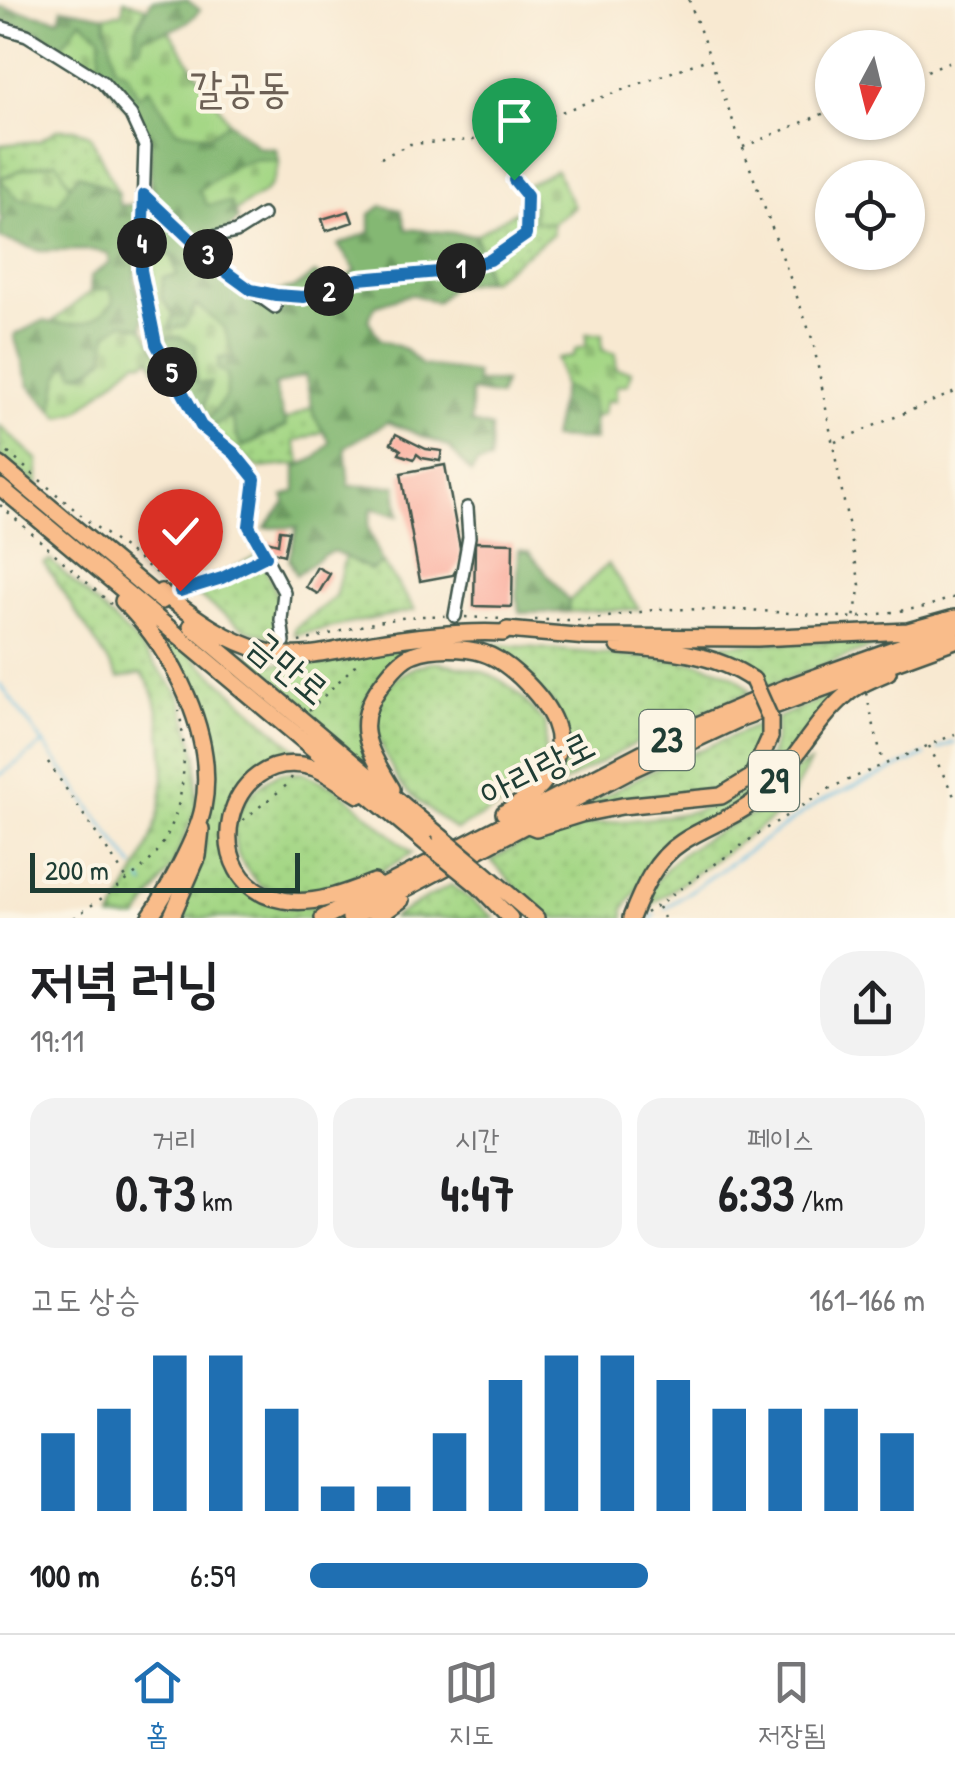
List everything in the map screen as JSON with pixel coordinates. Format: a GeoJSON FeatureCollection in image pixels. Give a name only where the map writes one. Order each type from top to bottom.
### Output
{"type":"FeatureCollection","features":[{"type":"Feature","properties":{"kind":"highway","name":"금만로"},"geometry":{"type":"LineString","coordinates":[[0,466],[399,802],[434,840]]}},
{"type":"Feature","properties":{"kind":"highway","name":"금만로"},"geometry":{"type":"LineString","coordinates":[[0,486],[370,793],[536,918]]}},
{"type":"Feature","properties":{"kind":"highway"},"geometry":{"type":"LineString","coordinates":[[98,569],[96,574],[142,620],[184,690],[205,757],[198,856],[171,918]]}},
{"type":"Feature","properties":{"kind":"highway"},"geometry":{"type":"LineString","coordinates":[[156,596],[160,592],[214,632],[269,652],[313,654],[415,636],[504,633],[666,650],[731,665],[753,680],[765,701],[770,737],[752,777],[722,796],[622,806],[536,828],[527,824]]}},
{"type":"Feature","properties":{"kind":"highway"},"geometry":{"type":"LineString","coordinates":[[504,633],[507,630],[587,637],[757,638],[908,631],[955,618]]}},
{"type":"Feature","properties":{"kind":"highway","name":"아리랑로"},"geometry":{"type":"LineString","coordinates":[[350,918],[499,826],[688,729],[785,688],[955,627]]}},
{"type":"Feature","properties":{"kind":"highway","name":"아리랑로"},"geometry":{"type":"LineString","coordinates":[[323,918],[744,718],[955,640]]}},
{"type":"Feature","properties":{"kind":"highway"},"geometry":{"type":"LineString","coordinates":[[399,802],[372,755],[363,726],[370,699],[389,674],[412,654],[446,649],[484,652],[516,672],[544,704],[557,729],[557,754],[548,776],[531,796],[503,814],[499,826]]}},
{"type":"Feature","properties":{"kind":"highway","name":"29"},"geometry":{"type":"LineString","coordinates":[[631,918],[666,855],[762,795],[834,706],[851,690],[895,668],[900,658]]}},
{"type":"Feature","properties":{"kind":"highway"},"geometry":{"type":"LineString","coordinates":[[370,793],[363,798],[314,767],[276,768],[242,790],[226,831],[239,873],[264,895],[302,902],[344,894],[381,879],[397,886],[402,899],[376,918]]}},
{"type":"Feature","properties":{"kind":"highway"},"geometry":{"type":"LineString","coordinates":[[149,918],[184,856],[203,810]]}},
{"type":"Feature","properties":{"kind":"highway","name":"금만로"},"geometry":{"type":"LineString","coordinates":[[481,879],[510,918]]}},
{"type":"Feature","properties":{"kind":"street"},"geometry":{"type":"LineString","coordinates":[[0,27],[27,35],[102,82],[131,115],[145,146],[141,270],[156,344],[201,426],[234,453],[255,479],[249,526],[284,592],[284,642]]}},
{"type":"Feature","properties":{"kind":"street"},"geometry":{"type":"LineString","coordinates":[[144,195],[222,269],[274,307]]}},
{"type":"Feature","properties":{"kind":"street"},"geometry":{"type":"LineString","coordinates":[[195,241],[236,232],[264,214]]}},
{"type":"Feature","properties":{"kind":"street"},"geometry":{"type":"LineString","coordinates":[[455,616],[469,538],[467,508]]}},
{"type":"Feature","properties":{"kind":"path"},"geometry":{"type":"LineString","coordinates":[[689,0],[813,341],[860,586],[854,629]]}},
{"type":"Feature","properties":{"kind":"path"},"geometry":{"type":"LineString","coordinates":[[380,158],[410,144],[486,139],[710,58]]}},
{"type":"Feature","properties":{"kind":"path"},"geometry":{"type":"LineString","coordinates":[[925,71],[955,59]]}},
{"type":"Feature","properties":{"kind":"path"},"geometry":{"type":"LineString","coordinates":[[742,147],[815,117]]}},
{"type":"Feature","properties":{"kind":"path"},"geometry":{"type":"LineString","coordinates":[[251,290],[304,297],[359,279],[450,271],[490,260],[526,235],[527,196],[488,149],[486,139]]}},
{"type":"Feature","properties":{"kind":"path"},"geometry":{"type":"LineString","coordinates":[[834,442],[955,392]]}},
{"type":"Feature","properties":{"kind":"path"},"geometry":{"type":"LineString","coordinates":[[0,506],[117,611]]}},
{"type":"Feature","properties":{"kind":"path"},"geometry":{"type":"LineString","coordinates":[[180,591],[222,578],[266,556]]}},
{"type":"Feature","properties":{"kind":"path"},"geometry":{"type":"LineString","coordinates":[[309,712],[354,665],[354,656]]}},
{"type":"Feature","properties":{"kind":"path"},"geometry":{"type":"LineString","coordinates":[[864,688],[884,764]]}},
{"type":"Feature","properties":{"kind":"path"},"geometry":{"type":"LineString","coordinates":[[74,918],[137,874],[152,858],[178,812],[184,740],[178,707]]}},
{"type":"Feature","properties":{"kind":"path"},"geometry":{"type":"LineString","coordinates":[[640,918],[762,831],[832,787],[955,734]]}},
{"type":"Feature","properties":{"kind":"path"},"geometry":{"type":"LineString","coordinates":[[929,745],[955,798]]}},
{"type":"Feature","properties":{"kind":"path"},"geometry":{"type":"LineString","coordinates":[[48,762],[126,879]]}},
{"type":"Feature","properties":{"kind":"path"},"geometry":{"type":"LineString","coordinates":[[239,821],[248,819],[288,784],[292,775]]}},
{"type":"Feature","properties":{"kind":"path"},"geometry":{"type":"LineString","coordinates":[[657,906],[664,918]]}},
{"type":"Feature","properties":{"kind":"green space"},"geometry":{"type":"Polygon","coordinates":[[[152,0],[187,0],[200,10],[175,28],[144,36],[140,49],[134,49],[136,29],[152,0]]]}},
{"type":"Feature","properties":{"kind":"green space"},"geometry":{"type":"Polygon","coordinates":[[[124,1],[146,7],[136,29],[134,49],[140,48],[143,36],[169,31],[229,122],[210,136],[176,130],[149,88],[138,96],[127,73],[114,66],[107,28],[106,16],[122,13],[124,1]]]}},
{"type":"Feature","properties":{"kind":"green space"},"geometry":{"type":"Polygon","coordinates":[[[0,7],[59,19],[62,8],[106,16],[105,27],[127,73],[149,87],[176,130],[210,135],[229,122],[258,147],[276,149],[279,162],[258,159],[199,190],[230,202],[238,219],[203,257],[251,298],[294,288],[315,273],[333,286],[356,271],[338,245],[370,232],[370,214],[382,206],[401,210],[406,229],[476,235],[487,280],[453,286],[437,302],[411,294],[376,305],[368,320],[380,340],[405,349],[422,365],[476,373],[476,382],[504,382],[499,396],[471,391],[471,423],[491,428],[490,461],[477,464],[471,473],[449,447],[388,422],[345,447],[349,486],[396,486],[399,516],[372,508],[368,527],[382,563],[371,570],[334,551],[296,575],[289,559],[297,527],[265,528],[285,503],[284,496],[296,491],[296,467],[316,458],[330,442],[314,416],[305,375],[274,386],[286,426],[241,447],[231,417],[209,428],[201,418],[161,337],[181,337],[196,345],[196,382],[211,382],[201,417],[219,358],[232,357],[195,306],[185,326],[168,330],[173,314],[161,298],[163,277],[177,275],[172,254],[146,257],[150,138],[96,69],[100,57],[81,20],[61,47],[38,32],[0,20],[0,7]]]}},
{"type":"Feature","properties":{"kind":"green space"},"geometry":{"type":"Polygon","coordinates":[[[81,20],[100,36],[96,69],[61,47],[81,20]]]}},
{"type":"Feature","properties":{"kind":"green space"},"geometry":{"type":"Polygon","coordinates":[[[58,129],[90,135],[118,193],[79,175],[70,185],[56,162],[0,178],[0,145],[39,141],[58,129]]]}},
{"type":"Feature","properties":{"kind":"green space"},"geometry":{"type":"Polygon","coordinates":[[[258,159],[279,162],[263,194],[235,212],[230,202],[207,205],[199,190],[234,166],[258,159]]]}},
{"type":"Feature","properties":{"kind":"green space"},"geometry":{"type":"Polygon","coordinates":[[[57,162],[70,185],[58,204],[18,198],[0,179],[23,169],[57,162]]]}},
{"type":"Feature","properties":{"kind":"green space"},"geometry":{"type":"Polygon","coordinates":[[[556,170],[574,207],[552,223],[534,221],[533,201],[526,186],[556,170]]]}},
{"type":"Feature","properties":{"kind":"green space"},"geometry":{"type":"Polygon","coordinates":[[[79,174],[118,193],[119,205],[139,205],[135,280],[144,314],[143,328],[123,323],[105,356],[85,372],[75,374],[68,363],[59,377],[53,410],[29,386],[14,335],[43,321],[59,324],[110,288],[90,292],[91,276],[110,263],[108,253],[40,251],[0,238],[0,179],[18,198],[64,192],[79,174]]]}},
{"type":"Feature","properties":{"kind":"green space"},"geometry":{"type":"Polygon","coordinates":[[[533,201],[534,221],[552,223],[553,234],[487,280],[476,235],[533,201]]]}},
{"type":"Feature","properties":{"kind":"green space"},"geometry":{"type":"Polygon","coordinates":[[[171,254],[177,276],[163,277],[161,298],[173,314],[169,329],[185,326],[196,305],[224,327],[233,357],[219,358],[218,369],[227,374],[227,395],[209,418],[201,418],[211,382],[196,383],[196,345],[180,337],[161,337],[150,290],[146,257],[171,254]]]}},
{"type":"Feature","properties":{"kind":"green space"},"geometry":{"type":"Polygon","coordinates":[[[110,288],[114,302],[100,315],[80,324],[52,322],[90,292],[110,288]]]}},
{"type":"Feature","properties":{"kind":"green space"},"geometry":{"type":"Polygon","coordinates":[[[123,323],[143,328],[169,372],[156,371],[151,358],[136,361],[79,411],[60,417],[53,410],[59,377],[68,362],[75,374],[88,373],[104,359],[107,334],[123,323]]]}},
{"type":"Feature","properties":{"kind":"green space"},"geometry":{"type":"Polygon","coordinates":[[[586,334],[602,334],[602,350],[616,354],[616,369],[631,371],[628,384],[616,386],[616,400],[606,401],[603,414],[595,417],[592,400],[563,386],[557,359],[572,357],[576,349],[586,346],[586,334]]]}},
{"type":"Feature","properties":{"kind":"green space"},"geometry":{"type":"Polygon","coordinates":[[[563,386],[593,400],[595,440],[552,438],[563,386]]]}},
{"type":"Feature","properties":{"kind":"green space"},"geometry":{"type":"Polygon","coordinates":[[[312,407],[324,431],[294,442],[302,464],[259,468],[209,428],[231,417],[242,447],[285,426],[284,421],[312,407]]]}},
{"type":"Feature","properties":{"kind":"green space"},"geometry":{"type":"Polygon","coordinates":[[[0,426],[38,460],[38,486],[0,456],[0,426]]]}},
{"type":"Feature","properties":{"kind":"green space"},"geometry":{"type":"Polygon","coordinates":[[[519,550],[529,552],[569,601],[568,612],[520,613],[519,550]]]}},
{"type":"Feature","properties":{"kind":"green space"},"geometry":{"type":"Polygon","coordinates":[[[259,554],[279,599],[273,637],[246,630],[182,584],[224,574],[259,554]]]}},
{"type":"Feature","properties":{"kind":"green space"},"geometry":{"type":"Polygon","coordinates":[[[345,556],[371,570],[383,563],[415,610],[295,635],[294,629],[335,597],[345,556]]]}},
{"type":"Feature","properties":{"kind":"green space"},"geometry":{"type":"Polygon","coordinates":[[[50,560],[133,638],[180,695],[197,757],[196,808],[173,865],[138,918],[111,918],[146,851],[160,808],[164,760],[156,701],[142,673],[119,678],[44,563],[50,560]]]}},
{"type":"Feature","properties":{"kind":"green space"},"geometry":{"type":"Polygon","coordinates":[[[608,564],[639,609],[568,612],[569,601],[608,564]]]}},
{"type":"Feature","properties":{"kind":"green space"},"geometry":{"type":"Polygon","coordinates":[[[164,631],[322,773],[292,756],[262,768],[237,787],[224,827],[224,853],[241,886],[283,908],[336,904],[310,918],[179,918],[204,849],[211,770],[199,705],[163,640],[164,631]]]}},
{"type":"Feature","properties":{"kind":"green space"},"geometry":{"type":"Polygon","coordinates":[[[892,639],[764,688],[738,662],[667,646],[892,639]]]}},
{"type":"Feature","properties":{"kind":"green space"},"geometry":{"type":"Polygon","coordinates":[[[448,640],[692,662],[732,675],[750,692],[647,737],[545,793],[564,749],[554,704],[505,659],[476,647],[397,658],[372,690],[362,713],[378,777],[226,647],[274,664],[335,661],[382,649],[448,640]]]}},
{"type":"Feature","properties":{"kind":"green space"},"geometry":{"type":"Polygon","coordinates":[[[432,662],[498,678],[546,725],[544,769],[503,805],[456,830],[401,784],[379,739],[377,723],[382,696],[401,675],[432,662]]]}},
{"type":"Feature","properties":{"kind":"green space"},"geometry":{"type":"Polygon","coordinates":[[[847,688],[763,788],[662,850],[624,909],[624,918],[545,918],[491,860],[554,830],[695,811],[727,800],[753,782],[770,756],[777,718],[847,688]]]}},
{"type":"Feature","properties":{"kind":"green space"},"geometry":{"type":"Polygon","coordinates":[[[763,723],[750,767],[727,786],[664,800],[581,808],[653,770],[763,723]]]}},
{"type":"Feature","properties":{"kind":"green space"},"geometry":{"type":"Polygon","coordinates":[[[810,763],[783,811],[643,911],[656,881],[677,859],[761,809],[790,775],[810,763]]]}},
{"type":"Feature","properties":{"kind":"green space"},"geometry":{"type":"Polygon","coordinates":[[[280,773],[303,773],[337,788],[412,853],[368,879],[314,894],[261,887],[239,857],[234,826],[242,804],[280,773]]]}},
{"type":"Feature","properties":{"kind":"green space"},"geometry":{"type":"Polygon","coordinates":[[[451,885],[495,918],[391,918],[451,885]]]}},
{"type":"Feature","properties":{"kind":"building"},"geometry":{"type":"Polygon","coordinates":[[[349,211],[353,222],[326,231],[322,219],[349,211]]]}},
{"type":"Feature","properties":{"kind":"building"},"geometry":{"type":"Polygon","coordinates":[[[396,434],[426,449],[442,451],[440,461],[417,454],[414,459],[399,454],[401,450],[391,443],[396,434]]]}},
{"type":"Feature","properties":{"kind":"building"},"geometry":{"type":"Polygon","coordinates":[[[445,465],[462,559],[453,575],[420,581],[401,473],[445,465]]]}},
{"type":"Feature","properties":{"kind":"building"},"geometry":{"type":"Polygon","coordinates":[[[280,530],[289,531],[284,555],[266,550],[267,541],[278,544],[280,530]]]}},
{"type":"Feature","properties":{"kind":"building"},"geometry":{"type":"Polygon","coordinates":[[[475,542],[513,543],[512,607],[474,606],[475,542]]]}},
{"type":"Feature","properties":{"kind":"building"},"geometry":{"type":"Polygon","coordinates":[[[317,567],[330,574],[318,594],[306,587],[317,567]]]}},
{"type":"Feature","properties":{"kind":"waterway"},"geometry":{"type":"LineString","coordinates":[[0,684],[134,867]]}},
{"type":"Feature","properties":{"kind":"waterway"},"geometry":{"type":"LineString","coordinates":[[938,749],[955,742]]}},
{"type":"Feature","properties":{"kind":"waterway"},"geometry":{"type":"LineString","coordinates":[[0,775],[43,744]]}},
{"type":"Feature","properties":{"kind":"waterway"},"geometry":{"type":"LineString","coordinates":[[666,908],[819,802],[925,755]]}},
{"type":"Feature","properties":{"kind":"waterway"},"geometry":{"type":"LineString","coordinates":[[141,879],[144,885]]}},
{"type":"Feature","properties":{"kind":"waterway"},"geometry":{"type":"LineString","coordinates":[[651,918],[655,915]]}},
{"type":"Feature","properties":{"kind":"district","name":"갈공동"},"geometry":{"type":"Point","coordinates":[240,87]}},
{"type":"Feature","properties":{"kind":"route"},"geometry":{"type":"LineString","coordinates":[[180,591],[222,578],[266,556],[249,526],[255,479],[234,453],[201,426],[156,344],[141,270],[144,195],[222,269],[251,290],[304,297],[359,279],[450,271],[490,260],[526,235],[527,196],[514,180]]}}]}
